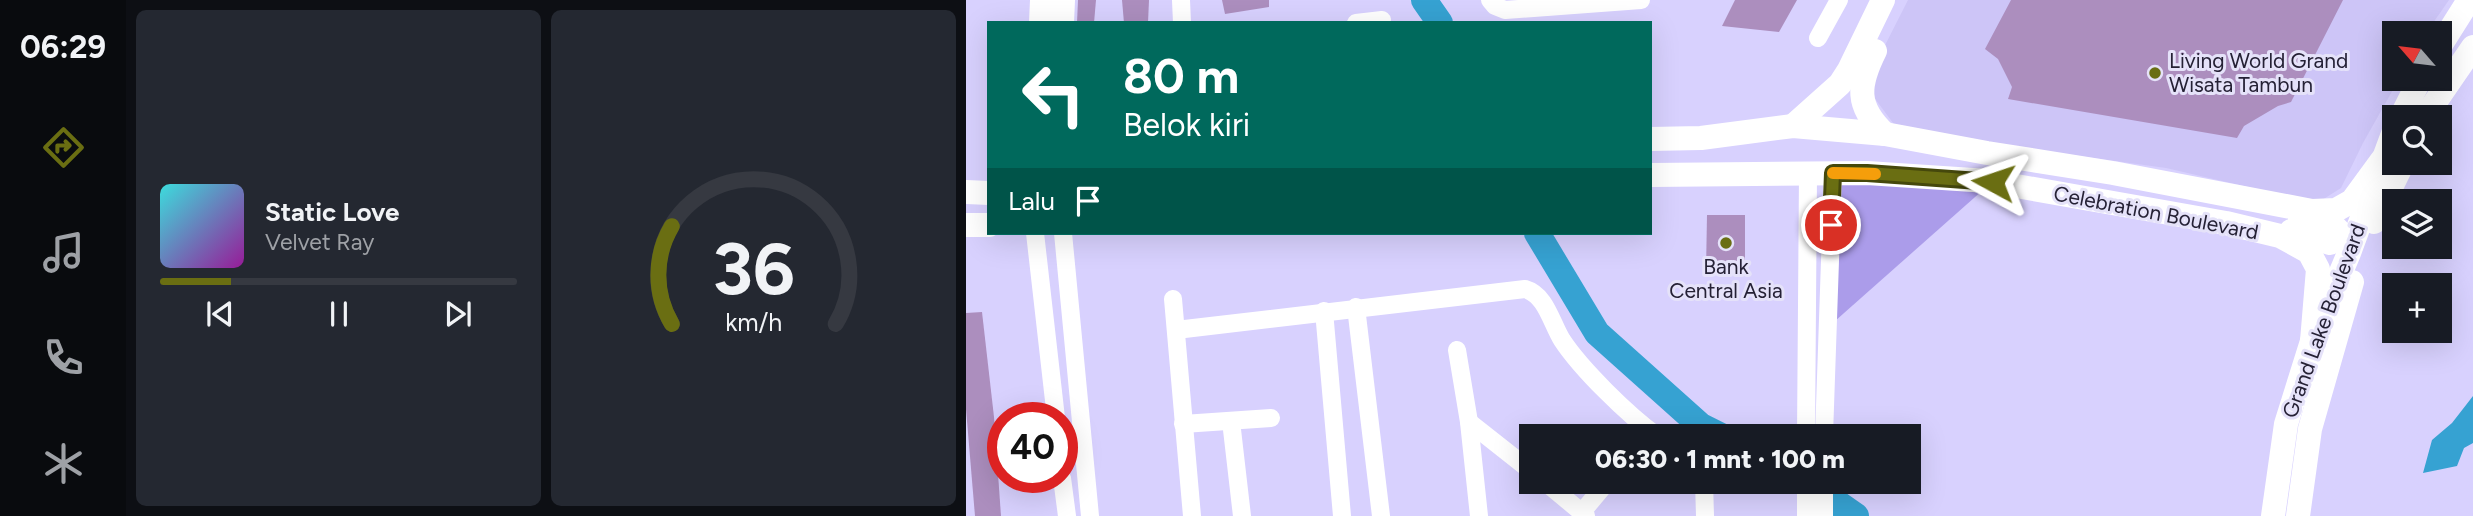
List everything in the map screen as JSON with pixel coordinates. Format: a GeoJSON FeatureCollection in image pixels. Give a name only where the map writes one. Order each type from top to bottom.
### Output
{"type":"FeatureCollection","features":[{"type":"Feature","properties":{"kind":"street"},"geometry":{"type":"LineString","coordinates":[[1041,21],[1042,0]]}},
{"type":"Feature","properties":{"kind":"street"},"geometry":{"type":"LineString","coordinates":[[1062,21],[1063,0]]}},
{"type":"Feature","properties":{"kind":"street"},"geometry":{"type":"LineString","coordinates":[[1181,0],[1182,21]]}},
{"type":"Feature","properties":{"kind":"street"},"geometry":{"type":"LineString","coordinates":[[1490,0],[1495,6],[1505,10],[1549,4],[1640,0]]}},
{"type":"Feature","properties":{"kind":"street"},"geometry":{"type":"LineString","coordinates":[[1818,38],[1839,0]]}},
{"type":"Feature","properties":{"kind":"street"},"geometry":{"type":"LineString","coordinates":[[1652,139],[1701,138],[1793,126],[1840,84],[1884,0]]}},
{"type":"Feature","properties":{"kind":"street"},"geometry":{"type":"LineString","coordinates":[[1885,134],[1871,121],[1861,92],[1867,66],[1900,0]]}},
{"type":"Feature","properties":{"kind":"street"},"geometry":{"type":"LineString","coordinates":[[2452,27],[2469,0]]}},
{"type":"Feature","properties":{"kind":"street"},"geometry":{"type":"LineString","coordinates":[[1373,21],[1382,20]]}},
{"type":"Feature","properties":{"kind":"street"},"geometry":{"type":"LineString","coordinates":[[2433,105],[2473,47]]}},
{"type":"Feature","properties":{"kind":"street","name":"Celebration Boulevard"},"geometry":{"type":"LineString","coordinates":[[1793,126],[1885,134],[2312,211],[2336,210],[2352,201],[2382,171]]}},
{"type":"Feature","properties":{"kind":"street"},"geometry":{"type":"LineString","coordinates":[[1824,424],[1833,173]]}},
{"type":"Feature","properties":{"kind":"street","name":"Celebration Boulevard"},"geometry":{"type":"LineString","coordinates":[[1808,174],[1867,173],[1988,181],[2226,223],[2280,236],[2309,252],[2318,269],[2312,341]]}},
{"type":"Feature","properties":{"kind":"street"},"geometry":{"type":"LineString","coordinates":[[1652,175],[1808,174],[1806,424]]}},
{"type":"Feature","properties":{"kind":"street","name":"Grand Lake Boulevard"},"geometry":{"type":"LineString","coordinates":[[2273,516],[2286,424],[2312,341],[2385,175]]}},
{"type":"Feature","properties":{"kind":"street","name":"Grand Lake Boulevard"},"geometry":{"type":"LineString","coordinates":[[2298,516],[2310,429],[2355,271],[2388,175]]}},
{"type":"Feature","properties":{"kind":"street"},"geometry":{"type":"LineString","coordinates":[[2157,182],[2195,196],[2337,229],[2336,238],[2330,243],[2238,218],[2226,223]]}},
{"type":"Feature","properties":{"kind":"street"},"geometry":{"type":"LineString","coordinates":[[966,192],[987,193]]}},
{"type":"Feature","properties":{"kind":"street"},"geometry":{"type":"LineString","coordinates":[[966,225],[987,225]]}},
{"type":"Feature","properties":{"kind":"street"},"geometry":{"type":"LineString","coordinates":[[1035,235],[1054,402]]}},
{"type":"Feature","properties":{"kind":"street"},"geometry":{"type":"LineString","coordinates":[[1063,235],[1090,516]]}},
{"type":"Feature","properties":{"kind":"street"},"geometry":{"type":"LineString","coordinates":[[1176,330],[1518,289],[1532,291],[1542,301],[1568,349],[1588,373],[1641,424]]}},
{"type":"Feature","properties":{"kind":"street"},"geometry":{"type":"LineString","coordinates":[[1173,299],[1192,516]]}},
{"type":"Feature","properties":{"kind":"street"},"geometry":{"type":"LineString","coordinates":[[1356,307],[1381,516]]}},
{"type":"Feature","properties":{"kind":"street"},"geometry":{"type":"LineString","coordinates":[[1324,311],[1342,516]]}},
{"type":"Feature","properties":{"kind":"street"},"geometry":{"type":"LineString","coordinates":[[1457,350],[1469,422],[1479,516]]}},
{"type":"Feature","properties":{"kind":"street"},"geometry":{"type":"LineString","coordinates":[[1183,424],[1271,418]]}},
{"type":"Feature","properties":{"kind":"street"},"geometry":{"type":"LineString","coordinates":[[1231,421],[1242,516]]}},
{"type":"Feature","properties":{"kind":"street"},"geometry":{"type":"LineString","coordinates":[[1469,422],[1519,462]]}},
{"type":"Feature","properties":{"kind":"street"},"geometry":{"type":"LineString","coordinates":[[1064,493],[1066,516]]}},
{"type":"Feature","properties":{"kind":"street"},"geometry":{"type":"LineString","coordinates":[[1560,494],[1584,514],[1599,494]]}},
{"type":"Feature","properties":{"kind":"street"},"geometry":{"type":"LineString","coordinates":[[1704,494],[1705,516]]}},
{"type":"Feature","properties":{"kind":"street"},"geometry":{"type":"LineString","coordinates":[[1806,516],[1813,494]]}},
{"type":"Feature","properties":{"kind":"street"},"geometry":{"type":"LineString","coordinates":[[1817,494],[1824,516]]}},
{"type":"Feature","properties":{"kind":"shaded area"},"geometry":{"type":"Polygon","coordinates":[[[1908,0],[2449,0],[2434,21],[2382,21],[2382,91],[2392,91],[2382,105],[2341,188],[2322,200],[2304,200],[2166,168],[1899,131],[1870,92],[1875,65],[1908,0]]]}},
{"type":"Feature","properties":{"kind":"shaded area"},"geometry":{"type":"Polygon","coordinates":[[[1833,173],[1992,182],[1826,329],[1833,173]]]}},
{"type":"Feature","properties":{"kind":"water"},"geometry":{"type":"Polygon","coordinates":[[[2473,396],[2473,443],[2464,448],[2457,466],[2423,473],[2432,440],[2452,423],[2473,396]]]}},
{"type":"Feature","properties":{"kind":"building"},"geometry":{"type":"Polygon","coordinates":[[[1078,0],[1096,0],[1094,21],[1077,21],[1078,0]]]}},
{"type":"Feature","properties":{"kind":"building"},"geometry":{"type":"Polygon","coordinates":[[[1122,0],[1149,0],[1148,21],[1124,21],[1122,0]]]}},
{"type":"Feature","properties":{"kind":"building"},"geometry":{"type":"Polygon","coordinates":[[[1222,0],[1269,0],[1269,7],[1225,14],[1222,0]]]}},
{"type":"Feature","properties":{"kind":"building"},"geometry":{"type":"Polygon","coordinates":[[[1735,0],[1797,0],[1779,32],[1722,26],[1735,0]]]}},
{"type":"Feature","properties":{"kind":"building","name":"Living World Grand Wisata Tambun"},"geometry":{"type":"Polygon","coordinates":[[[2011,0],[2343,0],[2291,102],[2278,106],[2244,126],[2237,138],[2008,99],[2012,87],[1998,59],[1985,49],[2011,0]]]}},
{"type":"Feature","properties":{"kind":"building","name":"Bank Central Asia"},"geometry":{"type":"Polygon","coordinates":[[[1707,215],[1745,215],[1745,271],[1706,271],[1707,215]]]}},
{"type":"Feature","properties":{"kind":"building"},"geometry":{"type":"Polygon","coordinates":[[[982,312],[992,402],[987,402],[987,493],[999,493],[1001,516],[975,516],[966,409],[966,313],[982,312]]]}},
{"type":"Feature","properties":{"kind":"waterway"},"geometry":{"type":"LineString","coordinates":[[1424,0],[1439,21]]}},
{"type":"Feature","properties":{"kind":"waterway"},"geometry":{"type":"LineString","coordinates":[[1538,235],[1597,333],[1699,424]]}},
{"type":"Feature","properties":{"kind":"waterway"},"geometry":{"type":"LineString","coordinates":[[1825,494],[1856,516]]}},
{"type":"Feature","properties":{"kind":"slow traffic"},"geometry":{"type":"LineString","coordinates":[[1833,173],[1875,174]]}},
{"type":"Feature","properties":{"kind":"place","name":"Living World Grand Wisata Tambun"},"geometry":{"type":"Point","coordinates":[2155,73]}},
{"type":"Feature","properties":{"kind":"place","name":"Bank Central Asia"},"geometry":{"type":"Point","coordinates":[1726,243]}},
{"type":"Feature","properties":{"kind":"route"},"geometry":{"type":"LineString","coordinates":[[1831,225],[1833,173],[1993,182]]}}]}
